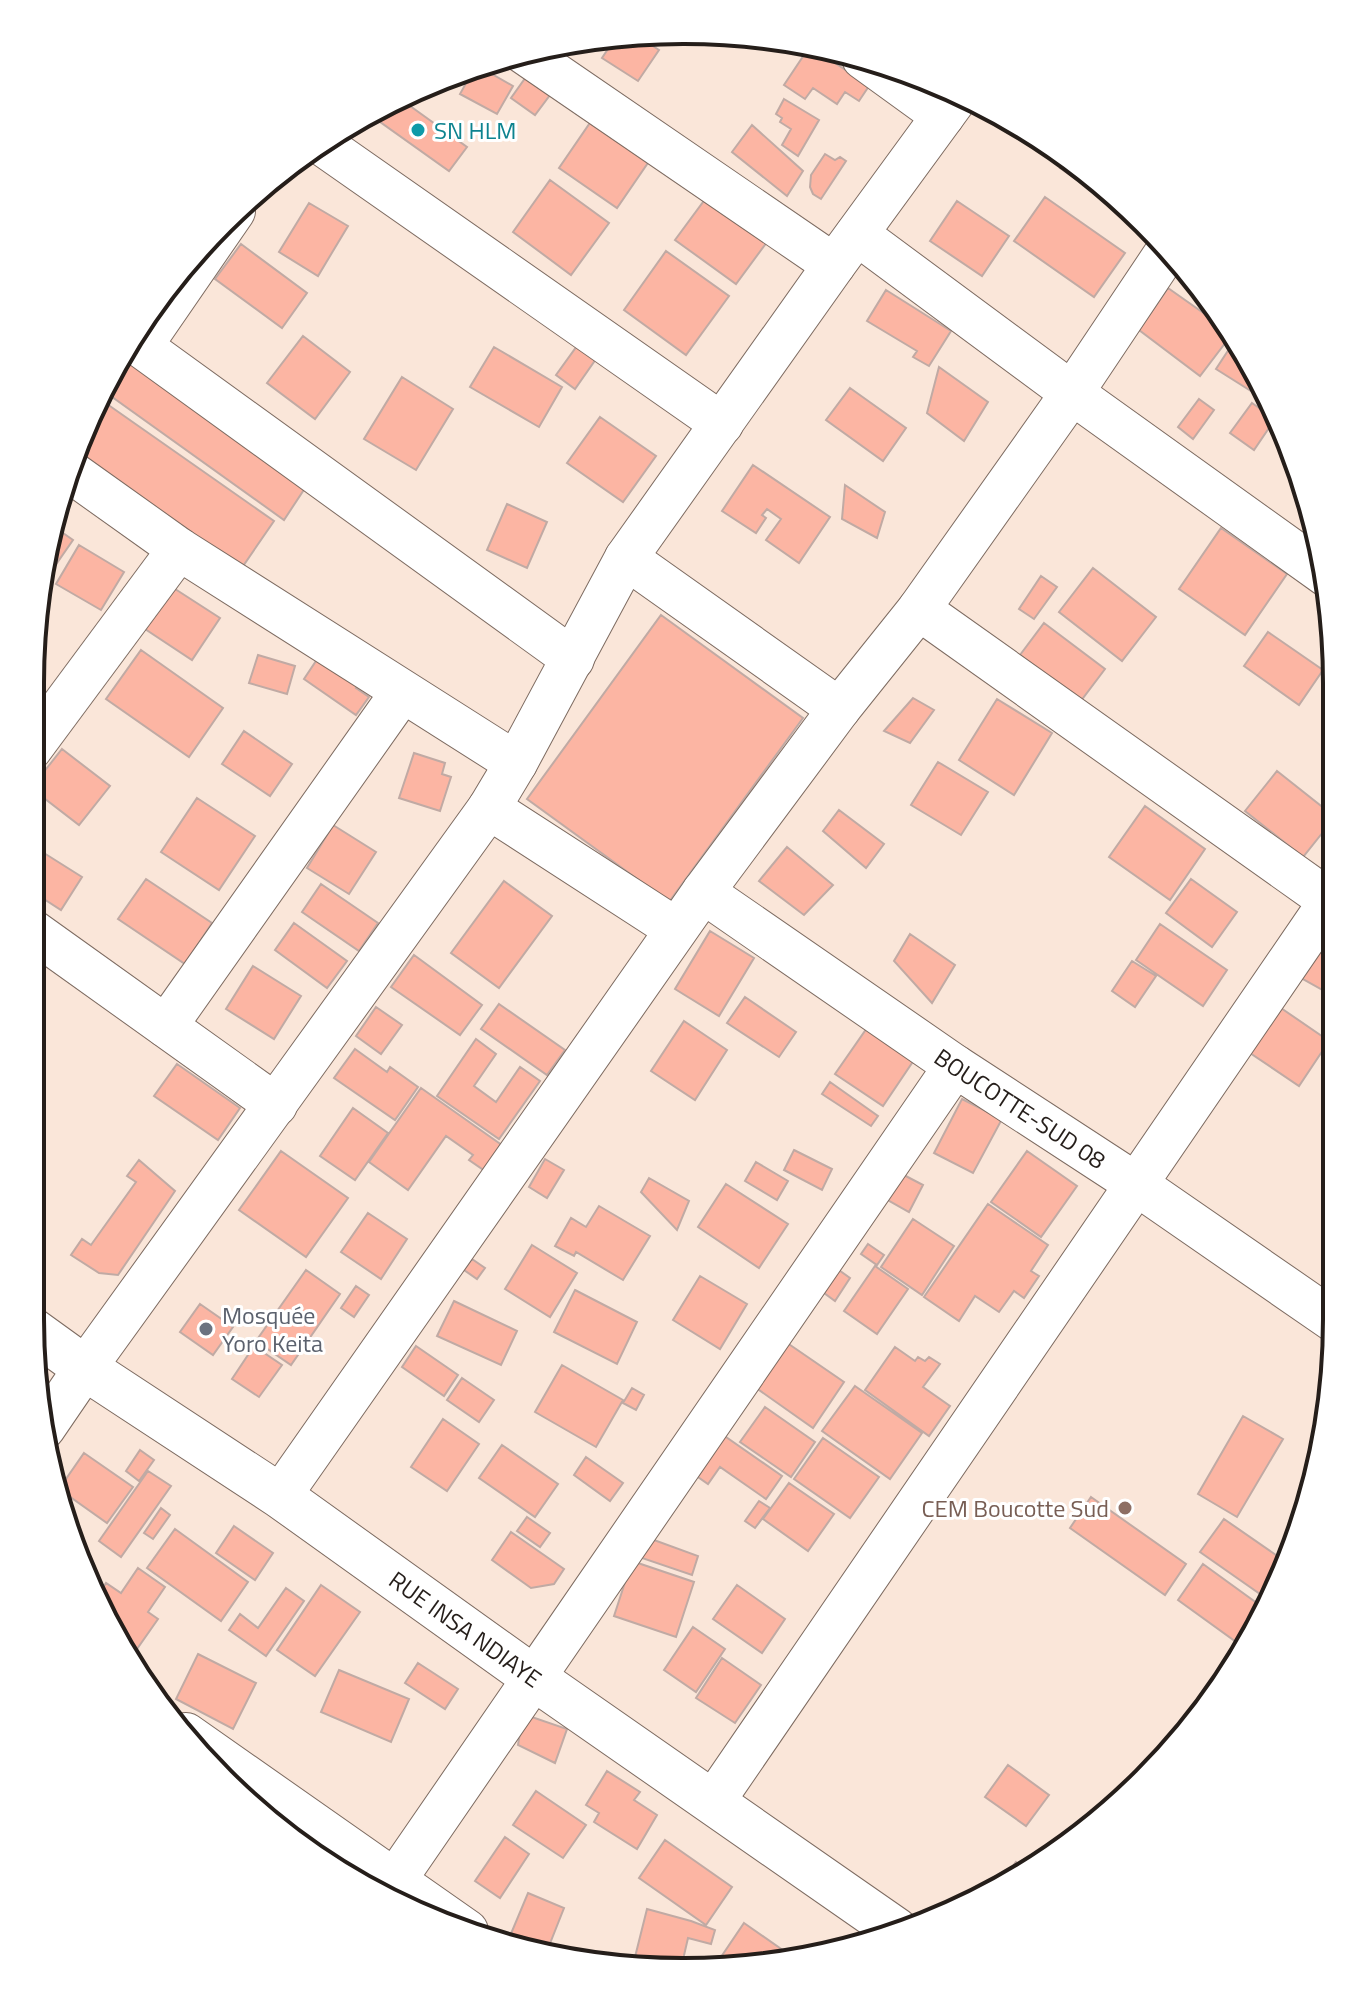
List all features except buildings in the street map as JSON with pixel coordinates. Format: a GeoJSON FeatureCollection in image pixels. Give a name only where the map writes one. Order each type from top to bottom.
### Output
{"type":"FeatureCollection","features":[{"type":"Feature","properties":{"kind":"main road","name":"RUE INSA NDIAYE"},"geometry":{"type":"LineString","coordinates":[[44,1339],[280,1496],[534,1678],[888,1924]]}},
{"type":"Feature","properties":{"kind":"street"},"geometry":{"type":"LineString","coordinates":[[538,61],[846,249],[1072,393],[1312,565]]}},
{"type":"Feature","properties":{"kind":"street"},"geometry":{"type":"LineString","coordinates":[[52,1417],[489,808],[626,558],[951,105],[931,94]]}},
{"type":"Feature","properties":{"kind":"street"},"geometry":{"type":"LineString","coordinates":[[331,150],[722,424]]}},
{"type":"Feature","properties":{"kind":"street"},"geometry":{"type":"LineString","coordinates":[[280,1496],[676,929],[839,709],[919,609],[1072,393],[1161,259]]}},
{"type":"Feature","properties":{"kind":"street"},"geometry":{"type":"LineString","coordinates":[[141,346],[573,659]]}},
{"type":"Feature","properties":{"kind":"street"},"geometry":{"type":"LineString","coordinates":[[78,477],[179,549],[516,763]]}},
{"type":"Feature","properties":{"kind":"street"},"geometry":{"type":"LineString","coordinates":[[44,731],[179,549]]}},
{"type":"Feature","properties":{"kind":"street"},"geometry":{"type":"LineString","coordinates":[[626,558],[839,709]]}},
{"type":"Feature","properties":{"kind":"street"},"geometry":{"type":"LineString","coordinates":[[919,609],[1323,888]]}},
{"type":"Feature","properties":{"kind":"street"},"geometry":{"type":"LineString","coordinates":[[166,1026],[402,692]]}},
{"type":"Feature","properties":{"kind":"street"},"geometry":{"type":"LineString","coordinates":[[489,808],[676,929]]}},
{"type":"Feature","properties":{"kind":"street","name":"BOUCOTTE-SUD 08"},"geometry":{"type":"LineString","coordinates":[[703,892],[1323,1313]]}},
{"type":"Feature","properties":{"kind":"street"},"geometry":{"type":"LineString","coordinates":[[713,1802],[1323,912]]}},
{"type":"Feature","properties":{"kind":"street"},"geometry":{"type":"LineString","coordinates":[[44,939],[276,1105]]}},
{"type":"Feature","properties":{"kind":"street"},"geometry":{"type":"LineString","coordinates":[[221,1760],[391,1886],[955,1066]]}},
{"type":"Feature","properties":{"kind":"place","name":"SN HLM"},"geometry":{"type":"Point","coordinates":[418,130]}},
{"type":"Feature","properties":{"kind":"place","name":"Mosquée Yoro Keita"},"geometry":{"type":"Point","coordinates":[206,1329]}},
{"type":"Feature","properties":{"kind":"place","name":"CEM Boucotte Sud"},"geometry":{"type":"Point","coordinates":[1125,1508]}}]}
